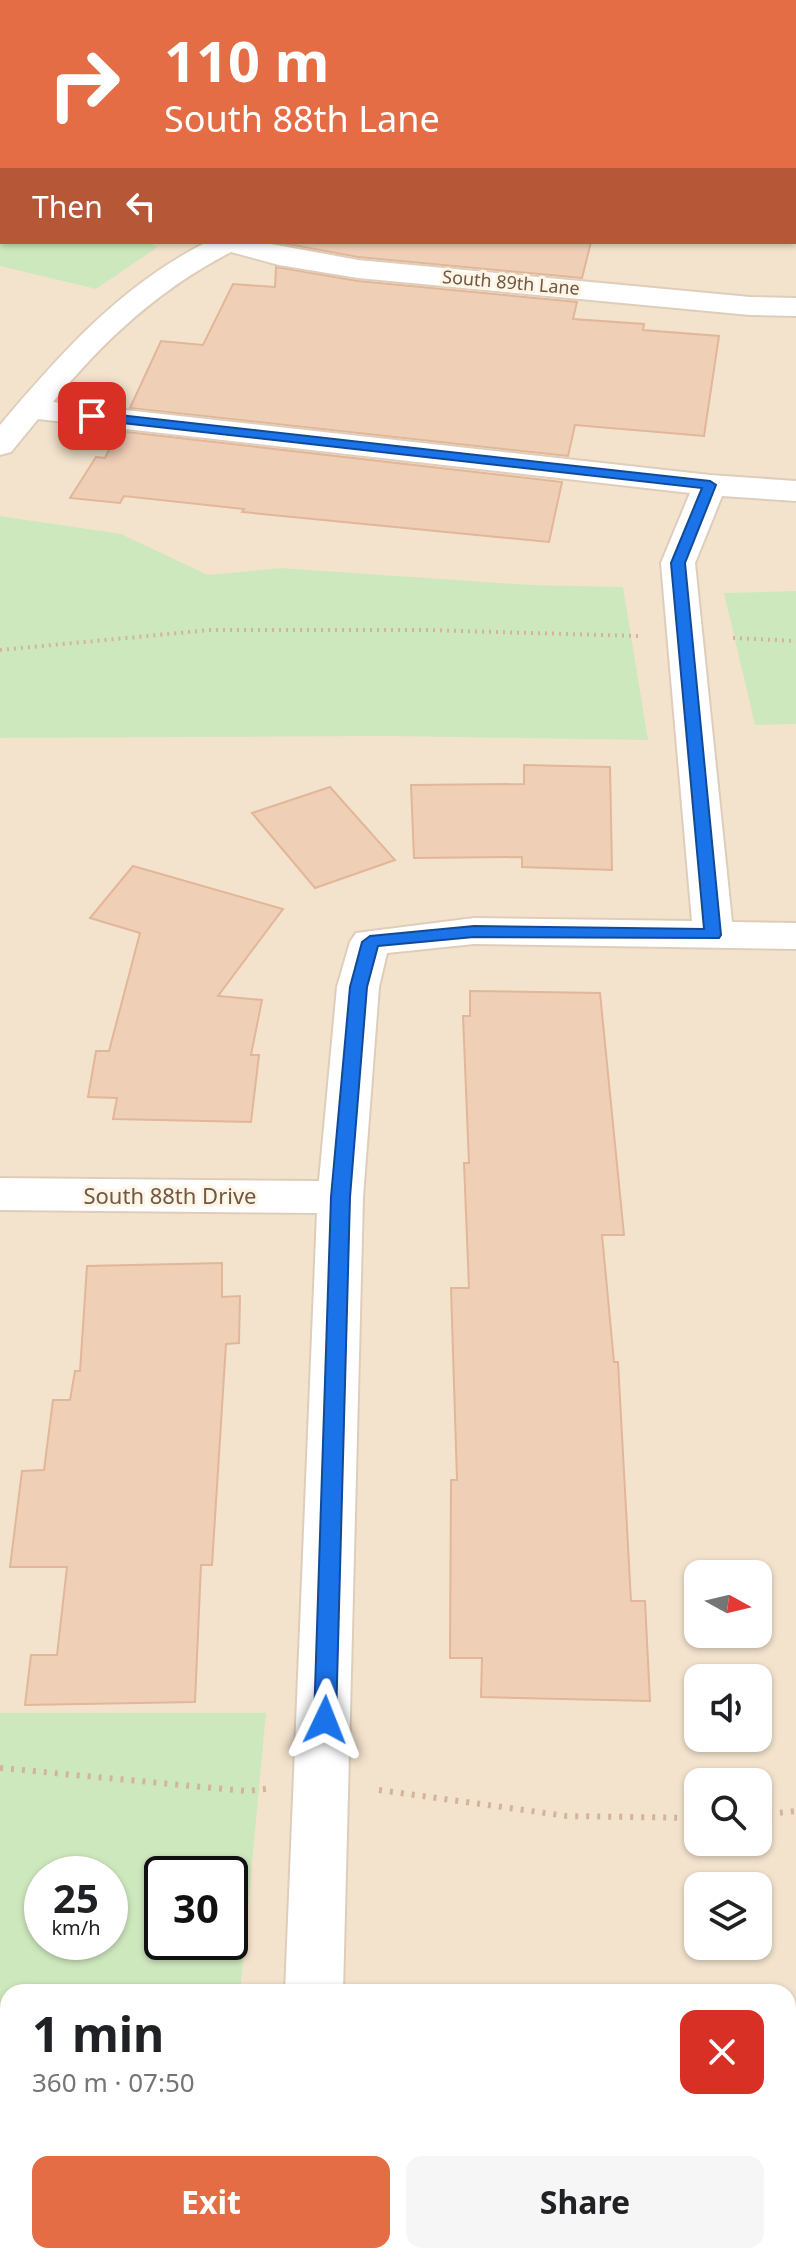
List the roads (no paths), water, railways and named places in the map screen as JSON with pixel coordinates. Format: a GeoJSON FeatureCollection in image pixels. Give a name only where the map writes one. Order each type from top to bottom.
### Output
{"type":"FeatureCollection","features":[{"type":"Feature","properties":{"kind":"street"},"geometry":{"type":"LineString","coordinates":[[0,445],[90,338],[127,304],[196,257],[224,244]]}},
{"type":"Feature","properties":{"kind":"street","name":"South 89th Lane"},"geometry":{"type":"LineString","coordinates":[[235,244],[279,256],[358,269],[750,306],[796,307]]}},
{"type":"Feature","properties":{"kind":"street"},"geometry":{"type":"LineString","coordinates":[[30,409],[710,485],[796,491]]}},
{"type":"Feature","properties":{"kind":"street"},"geometry":{"type":"LineString","coordinates":[[710,485],[678,563],[713,935]]}},
{"type":"Feature","properties":{"kind":"street"},"geometry":{"type":"LineString","coordinates":[[314,1984],[340,1197],[358,987],[370,942],[474,931],[796,936]]}},
{"type":"Feature","properties":{"kind":"street","name":"South 88th Drive"},"geometry":{"type":"LineString","coordinates":[[0,1194],[340,1197]]}}]}
